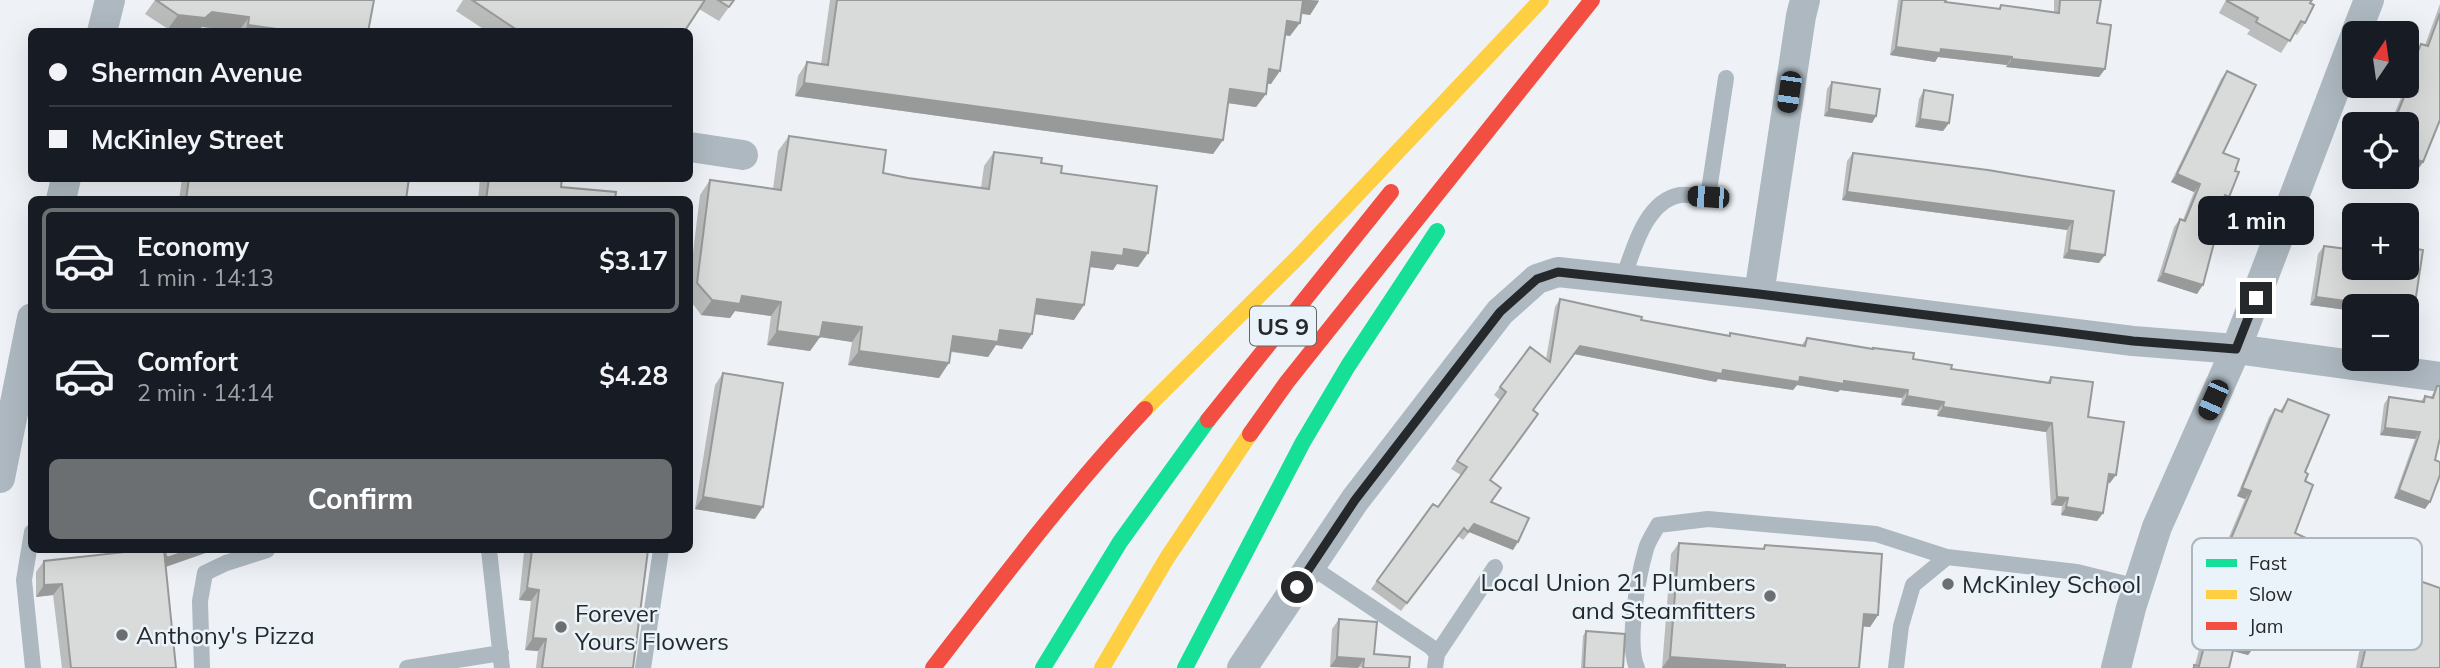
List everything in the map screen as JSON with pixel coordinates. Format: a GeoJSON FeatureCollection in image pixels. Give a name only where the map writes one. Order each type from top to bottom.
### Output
{"type":"FeatureCollection","features":[{"type":"Feature","properties":{"kind":"highway"},"geometry":{"type":"LineString","coordinates":[[1444,127],[1544,0]]}},
{"type":"Feature","properties":{"kind":"highway"},"geometry":{"type":"LineString","coordinates":[[933,668],[1026,548],[1114,443],[1544,0]]}},
{"type":"Feature","properties":{"kind":"highway"},"geometry":{"type":"LineString","coordinates":[[1485,160],[1593,0]]}},
{"type":"Feature","properties":{"kind":"highway","name":"US 9"},"geometry":{"type":"LineString","coordinates":[[1102,668],[1204,499],[1259,420],[1593,0]]}},
{"type":"Feature","properties":{"kind":"highway","name":"US 9"},"geometry":{"type":"LineString","coordinates":[[1043,668],[1091,588],[1167,473],[1401,179]]}},
{"type":"Feature","properties":{"kind":"highway"},"geometry":{"type":"LineString","coordinates":[[1185,668],[1303,442],[1348,366],[1446,217]]}},
{"type":"Feature","properties":{"kind":"street"},"geometry":{"type":"LineString","coordinates":[[103,28],[110,0]]}},
{"type":"Feature","properties":{"kind":"street"},"geometry":{"type":"LineString","coordinates":[[1759,294],[1805,0]]}},
{"type":"Feature","properties":{"kind":"street"},"geometry":{"type":"LineString","coordinates":[[2361,21],[2369,0]]}},
{"type":"Feature","properties":{"kind":"street"},"geometry":{"type":"LineString","coordinates":[[2116,668],[2157,527],[2236,349],[2342,71]]}},
{"type":"Feature","properties":{"kind":"street"},"geometry":{"type":"LineString","coordinates":[[693,147],[743,155]]}},
{"type":"Feature","properties":{"kind":"street"},"geometry":{"type":"LineString","coordinates":[[1242,668],[1355,500],[1500,312],[1537,279],[1558,272],[1759,294],[2133,341],[2236,349],[2440,377]]}},
{"type":"Feature","properties":{"kind":"street"},"geometry":{"type":"LineString","coordinates":[[0,478],[28,338]]}},
{"type":"Feature","properties":{"kind":"lane"},"geometry":{"type":"LineString","coordinates":[[1623,279],[1643,225],[1657,208],[1680,195],[1708,197],[1726,78]]}},
{"type":"Feature","properties":{"kind":"lane"},"geometry":{"type":"LineString","coordinates":[[1637,668],[1632,656],[1638,586],[1646,547],[1658,525],[1708,519],[1877,534],[1947,557],[2077,572],[2138,587]]}},
{"type":"Feature","properties":{"kind":"lane"},"geometry":{"type":"LineString","coordinates":[[28,553],[24,580],[33,668]]}},
{"type":"Feature","properties":{"kind":"lane"},"geometry":{"type":"LineString","coordinates":[[202,668],[200,601],[205,573],[258,553]]}},
{"type":"Feature","properties":{"kind":"lane"},"geometry":{"type":"LineString","coordinates":[[407,668],[501,660],[489,553]]}},
{"type":"Feature","properties":{"kind":"lane"},"geometry":{"type":"LineString","coordinates":[[643,668],[661,553]]}},
{"type":"Feature","properties":{"kind":"lane"},"geometry":{"type":"LineString","coordinates":[[1896,668],[1901,626],[1913,585],[1947,557]]}},
{"type":"Feature","properties":{"kind":"lane"},"geometry":{"type":"LineString","coordinates":[[1310,566],[1431,647],[1436,661]]}},
{"type":"Feature","properties":{"kind":"lane"},"geometry":{"type":"LineString","coordinates":[[1436,661],[1495,567]]}},
{"type":"Feature","properties":{"kind":"building"},"geometry":{"type":"Polygon","coordinates":[[[156,0],[374,0],[369,28],[269,28],[248,25],[249,17],[212,12],[205,18],[178,15],[156,0]]]}},
{"type":"Feature","properties":{"kind":"building"},"geometry":{"type":"Polygon","coordinates":[[[472,0],[705,0],[687,28],[514,28],[472,0]]]}},
{"type":"Feature","properties":{"kind":"building"},"geometry":{"type":"Polygon","coordinates":[[[718,0],[734,0],[729,7],[718,0]]]}},
{"type":"Feature","properties":{"kind":"building"},"geometry":{"type":"Polygon","coordinates":[[[837,0],[1303,0],[1300,23],[1287,21],[1280,71],[1269,69],[1266,94],[1230,89],[1223,140],[804,83],[807,62],[828,65],[837,0]]]}},
{"type":"Feature","properties":{"kind":"building"},"geometry":{"type":"Polygon","coordinates":[[[1902,0],[1946,0],[1945,2],[2000,9],[2001,5],[2059,13],[2060,0],[2101,0],[2097,23],[2111,25],[2105,69],[1941,49],[1940,53],[1896,47],[1902,0]]]}},
{"type":"Feature","properties":{"kind":"building"},"geometry":{"type":"Polygon","coordinates":[[[2228,0],[2312,0],[2310,3],[2314,5],[2305,23],[2301,21],[2290,41],[2256,22],[2258,18],[2228,0]]]}},
{"type":"Feature","properties":{"kind":"building"},"geometry":{"type":"Polygon","coordinates":[[[2440,13],[2440,120],[2423,162],[2419,160],[2419,112],[2398,112],[2404,98],[2419,98],[2419,49],[2421,44],[2428,46],[2440,13]]]}},
{"type":"Feature","properties":{"kind":"building"},"geometry":{"type":"Polygon","coordinates":[[[2227,71],[2256,85],[2223,153],[2239,159],[2235,171],[2239,172],[2229,197],[2225,195],[2208,236],[2215,239],[2203,285],[2163,273],[2180,219],[2185,221],[2200,184],[2177,174],[2227,71]]]}},
{"type":"Feature","properties":{"kind":"building"},"geometry":{"type":"Polygon","coordinates":[[[1832,82],[1880,89],[1876,116],[1829,109],[1832,82]]]}},
{"type":"Feature","properties":{"kind":"building"},"geometry":{"type":"Polygon","coordinates":[[[1924,90],[1953,95],[1949,123],[1920,119],[1924,90]]]}},
{"type":"Feature","properties":{"kind":"building"},"geometry":{"type":"Polygon","coordinates":[[[789,136],[886,150],[883,173],[908,178],[989,189],[994,152],[1042,158],[1041,163],[1062,166],[1061,173],[1157,186],[1148,253],[1124,249],[1123,256],[1092,252],[1084,305],[1037,299],[1032,334],[1000,330],[998,342],[953,336],[949,363],[859,351],[862,327],[823,322],[820,337],[777,331],[781,302],[742,296],[740,304],[712,300],[697,283],[710,180],[781,190],[789,136]]]}},
{"type":"Feature","properties":{"kind":"building"},"geometry":{"type":"Polygon","coordinates":[[[1853,153],[1988,170],[2114,191],[2105,255],[2069,250],[2073,221],[1847,192],[1853,153]]]}},
{"type":"Feature","properties":{"kind":"building"},"geometry":{"type":"Polygon","coordinates":[[[188,182],[408,182],[407,196],[187,196],[188,182]]]}},
{"type":"Feature","properties":{"kind":"building"},"geometry":{"type":"Polygon","coordinates":[[[488,182],[562,182],[561,187],[616,192],[616,196],[487,196],[488,182]]]}},
{"type":"Feature","properties":{"kind":"building"},"geometry":{"type":"Polygon","coordinates":[[[2324,246],[2342,248],[2342,280],[2418,280],[2416,294],[2342,294],[2342,300],[2316,297],[2324,246]]]}},
{"type":"Feature","properties":{"kind":"building"},"geometry":{"type":"Polygon","coordinates":[[[2419,249],[2423,250],[2419,277],[2419,249]]]}},
{"type":"Feature","properties":{"kind":"building"},"geometry":{"type":"Polygon","coordinates":[[[1560,299],[1642,317],[1641,320],[1730,336],[1730,333],[1805,346],[1807,338],[1914,353],[1913,359],[1952,365],[1951,369],[2050,383],[2051,377],[2093,382],[2088,417],[2124,422],[2116,475],[2109,474],[2103,513],[2066,507],[2068,498],[2057,497],[2052,423],[1943,407],[1944,402],[1907,396],[1908,390],[1800,377],[1799,382],[1723,370],[1722,374],[1580,346],[1533,410],[1538,414],[1490,480],[1501,488],[1491,502],[1529,518],[1518,542],[1474,524],[1468,532],[1464,528],[1407,603],[1377,581],[1433,504],[1438,507],[1467,467],[1457,461],[1506,392],[1500,387],[1530,347],[1550,362],[1560,299]]]}},
{"type":"Feature","properties":{"kind":"building"},"geometry":{"type":"Polygon","coordinates":[[[723,373],[783,383],[763,507],[703,497],[723,373]]]}},
{"type":"Feature","properties":{"kind":"building"},"geometry":{"type":"Polygon","coordinates":[[[2437,386],[2440,386],[2440,438],[2435,460],[2440,462],[2440,475],[2430,502],[2399,490],[2420,432],[2385,428],[2389,397],[2424,402],[2425,396],[2433,398],[2437,386]]]}},
{"type":"Feature","properties":{"kind":"building"},"geometry":{"type":"Polygon","coordinates":[[[2288,399],[2329,415],[2305,472],[2308,474],[2305,481],[2313,485],[2295,533],[2306,538],[2231,538],[2251,491],[2242,488],[2275,409],[2282,412],[2288,399]]]}},
{"type":"Feature","properties":{"kind":"building","name":"Local Union 21 Plumbers and Steamfitters"},"geometry":{"type":"Polygon","coordinates":[[[1679,543],[1764,549],[1765,545],[1882,554],[1878,615],[1864,614],[1859,668],[1785,668],[1785,665],[1670,657],[1679,543]]]}},
{"type":"Feature","properties":{"kind":"building"},"geometry":{"type":"Polygon","coordinates":[[[116,553],[164,553],[176,668],[71,668],[62,584],[44,585],[44,561],[116,553]]]}},
{"type":"Feature","properties":{"kind":"building"},"geometry":{"type":"Polygon","coordinates":[[[165,553],[181,553],[167,558],[165,553]]]}},
{"type":"Feature","properties":{"kind":"building"},"geometry":{"type":"Polygon","coordinates":[[[532,553],[648,553],[633,668],[542,668],[546,639],[533,638],[539,590],[527,588],[532,553]]]}},
{"type":"Feature","properties":{"kind":"building"},"geometry":{"type":"Polygon","coordinates":[[[2422,582],[2440,588],[2440,668],[2361,668],[2365,650],[2422,650],[2422,582]]]}},
{"type":"Feature","properties":{"kind":"building"},"geometry":{"type":"Polygon","coordinates":[[[1339,619],[1377,622],[1374,654],[1410,657],[1409,668],[1363,668],[1364,659],[1337,657],[1339,619]]]}},
{"type":"Feature","properties":{"kind":"building"},"geometry":{"type":"Polygon","coordinates":[[[1586,631],[1625,634],[1623,668],[1584,668],[1586,631]]]}},
{"type":"Feature","properties":{"kind":"building"},"geometry":{"type":"Polygon","coordinates":[[[2203,650],[2233,650],[2229,668],[2194,668],[2194,665],[2199,666],[2203,650]]]}},
{"type":"Feature","properties":{"kind":"traffic: fast"},"geometry":{"type":"LineString","coordinates":[[1185,668],[1303,442],[1348,366],[1437,231]]}},
{"type":"Feature","properties":{"kind":"traffic: fast"},"geometry":{"type":"LineString","coordinates":[[1043,668],[1120,542],[1208,420]]}},
{"type":"Feature","properties":{"kind":"traffic: slow"},"geometry":{"type":"LineString","coordinates":[[1145,409],[1300,255],[1541,0]]}},
{"type":"Feature","properties":{"kind":"traffic: slow"},"geometry":{"type":"LineString","coordinates":[[1102,668],[1167,558],[1250,434]]}},
{"type":"Feature","properties":{"kind":"traffic: jam"},"geometry":{"type":"LineString","coordinates":[[1250,434],[1287,382],[1592,0]]}},
{"type":"Feature","properties":{"kind":"traffic: jam"},"geometry":{"type":"LineString","coordinates":[[1208,420],[1391,192]]}},
{"type":"Feature","properties":{"kind":"traffic: jam"},"geometry":{"type":"LineString","coordinates":[[933,668],[1062,503],[1145,409]]}},
{"type":"Feature","properties":{"kind":"place","name":"McKinley School"},"geometry":{"type":"Point","coordinates":[1948,584]}},
{"type":"Feature","properties":{"kind":"place","name":"Local Union 21 Plumbers and Steamfitters"},"geometry":{"type":"Point","coordinates":[1770,596]}},
{"type":"Feature","properties":{"kind":"place","name":"Forever Yours Flowers"},"geometry":{"type":"Point","coordinates":[561,627]}},
{"type":"Feature","properties":{"kind":"place","name":"Anthony's Pizza"},"geometry":{"type":"Point","coordinates":[122,635]}},
{"type":"Feature","properties":{"kind":"route"},"geometry":{"type":"LineString","coordinates":[[1297,587],[1355,500],[1500,312],[1537,279],[1558,272],[1759,294],[2133,341],[2236,349],[2256,298]]}}]}
